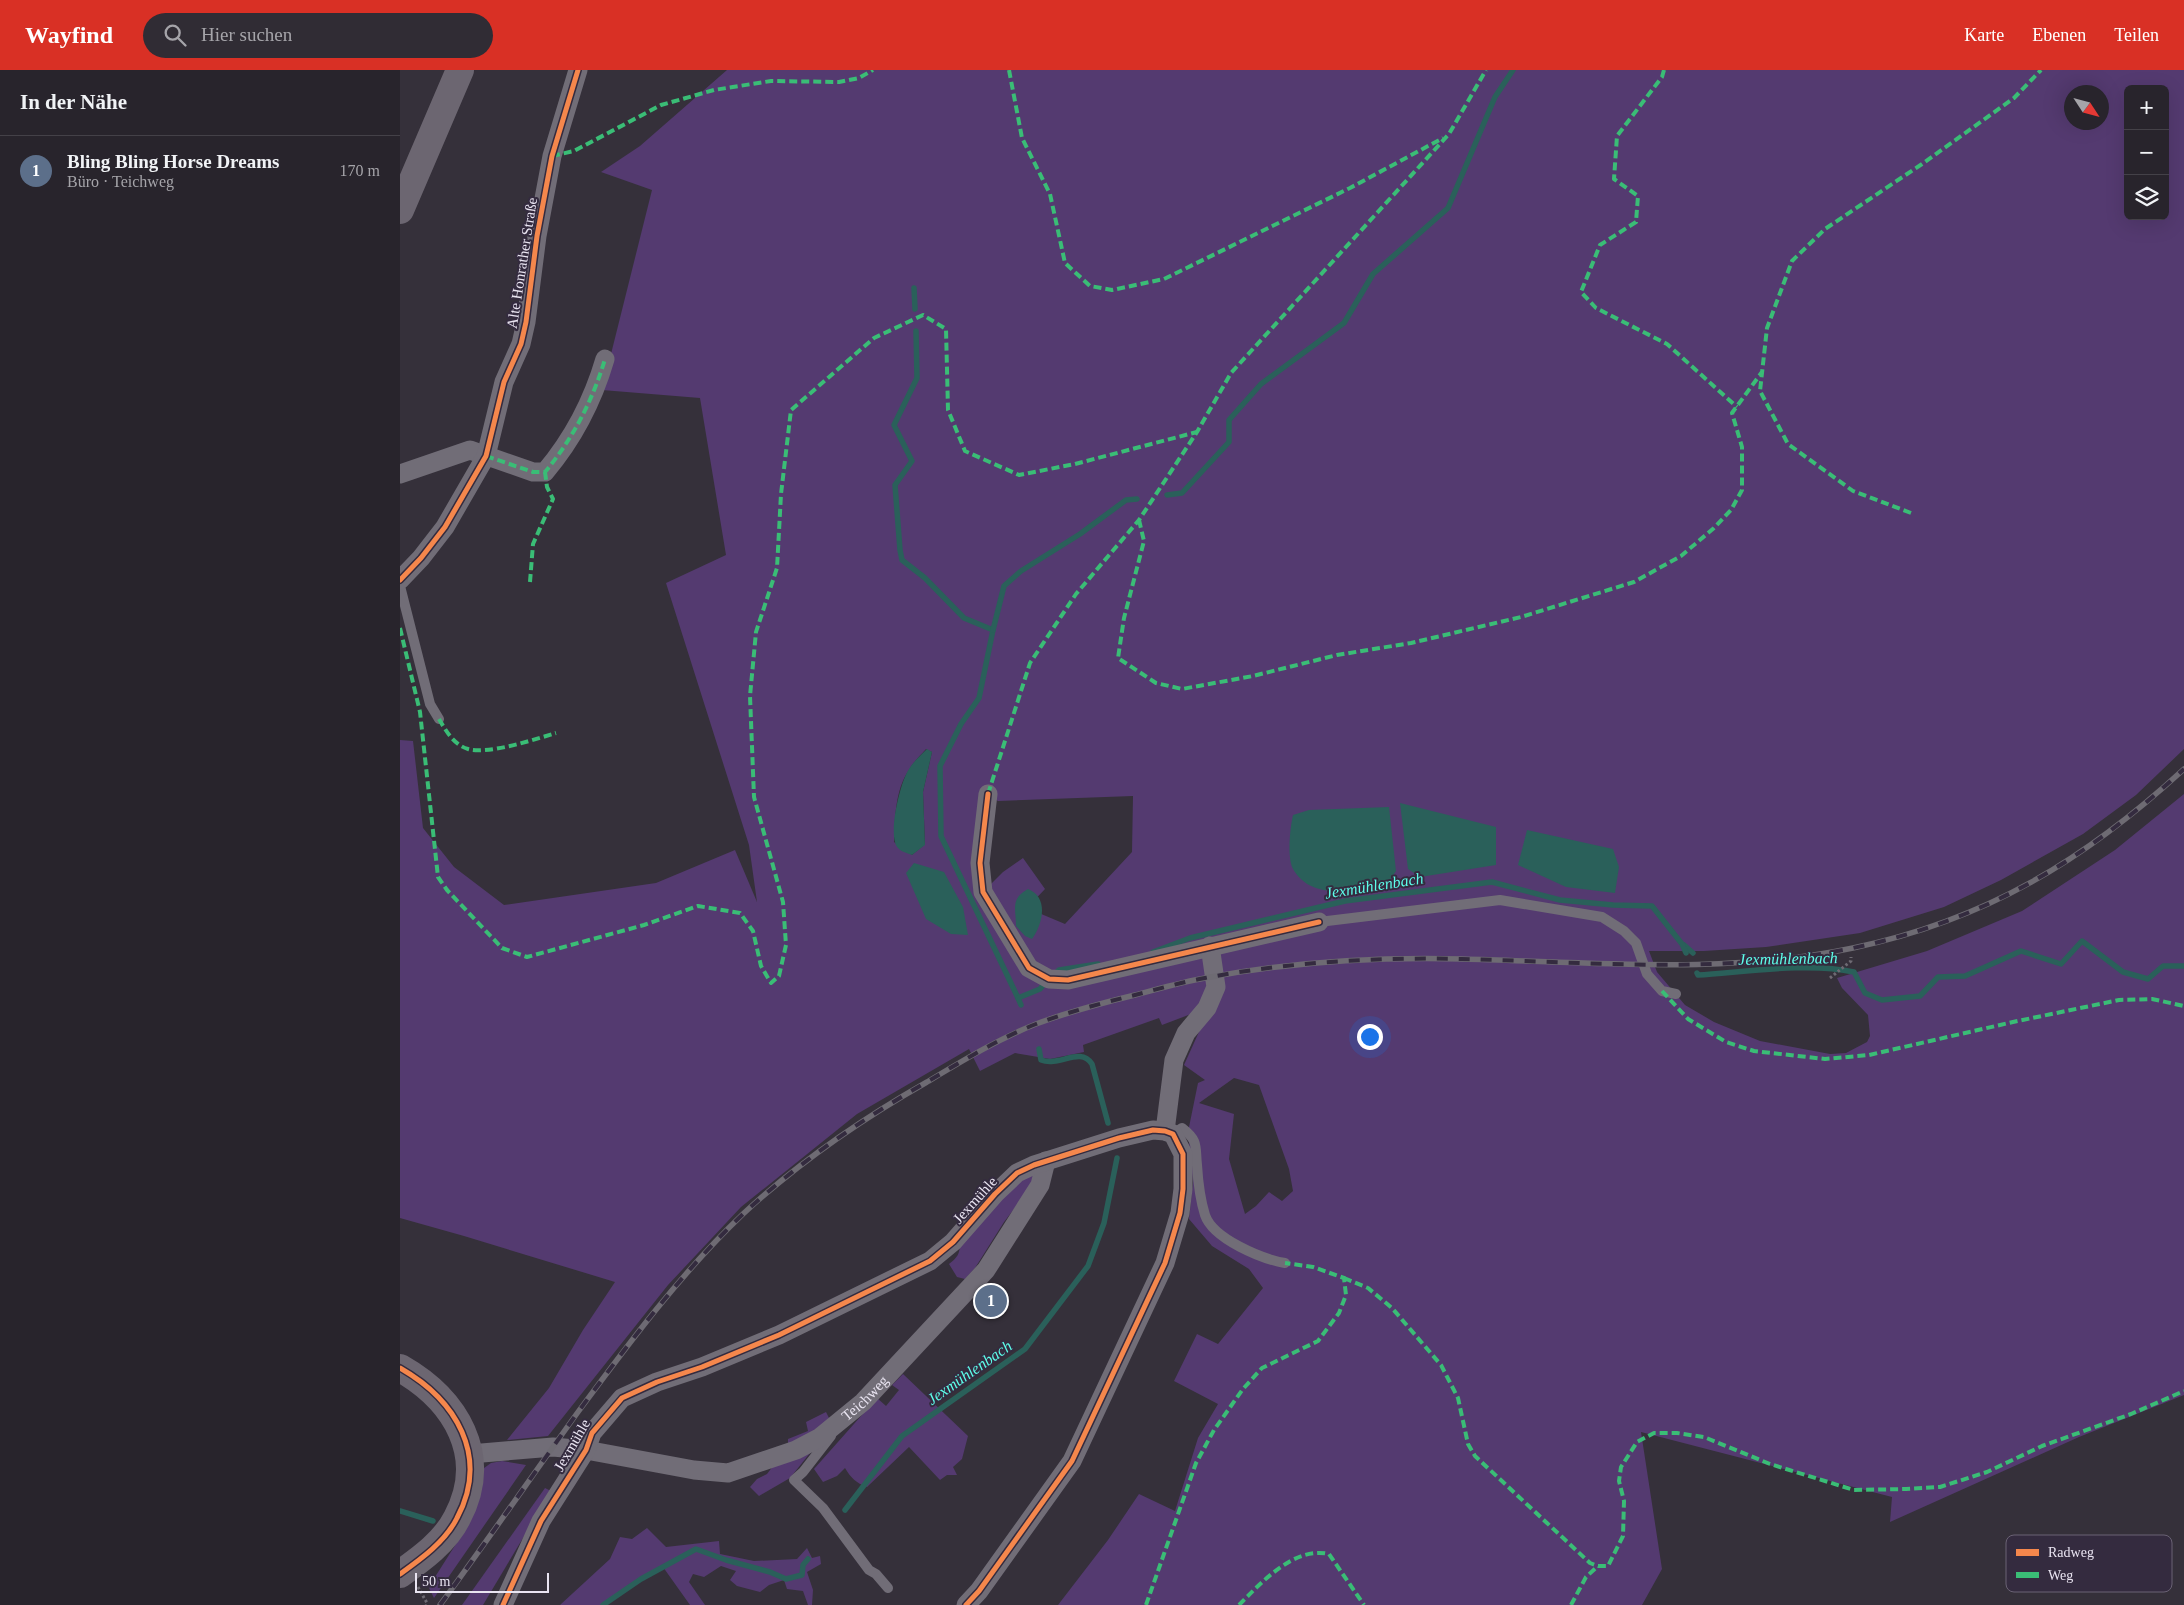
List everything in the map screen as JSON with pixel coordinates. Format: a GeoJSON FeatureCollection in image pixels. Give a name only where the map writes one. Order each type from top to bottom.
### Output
{"type":"FeatureCollection","features":[{"type":"Feature","properties":{"kind":"street"},"geometry":{"type":"LineString","coordinates":[[400,210],[460,70]]}},
{"type":"Feature","properties":{"kind":"street","name":"Alte Honrather Straße"},"geometry":{"type":"LineString","coordinates":[[400,580],[446,527],[486,456],[504,382],[521,344],[526,322],[537,236],[552,156],[578,70]]}},
{"type":"Feature","properties":{"kind":"street"},"geometry":{"type":"LineString","coordinates":[[400,474],[470,450],[533,472],[544,472],[570,439],[597,385],[605,359]]}},
{"type":"Feature","properties":{"kind":"street"},"geometry":{"type":"LineString","coordinates":[[988,794],[980,863],[983,892],[1029,968],[1049,979],[1068,980],[1319,922]]}},
{"type":"Feature","properties":{"kind":"street"},"geometry":{"type":"LineString","coordinates":[[966,1605],[1072,1461],[1165,1264],[1180,1213],[1183,1189],[1183,1154],[1169,1132],[1174,1060],[1186,1034],[1207,1008],[1216,987],[1210,946]]}},
{"type":"Feature","properties":{"kind":"street","name":"Jexmühle"},"geometry":{"type":"LineString","coordinates":[[504,1605],[541,1521],[586,1450],[592,1433],[622,1398],[657,1382],[702,1368],[779,1335],[930,1260],[953,1242],[995,1194],[1017,1173],[1046,1161],[1119,1138],[1153,1130],[1169,1132]]}},
{"type":"Feature","properties":{"kind":"street","name":"Teichweg"},"geometry":{"type":"LineString","coordinates":[[586,1450],[694,1470],[728,1473],[796,1450],[820,1438],[857,1407],[986,1270],[1040,1185],[1046,1161]]}},
{"type":"Feature","properties":{"kind":"street"},"geometry":{"type":"LineString","coordinates":[[400,1368],[432,1390],[443,1401],[455,1418],[470,1454],[469,1480],[457,1519],[433,1549],[400,1574]]}},
{"type":"Feature","properties":{"kind":"street","name":"Jexmühle"},"geometry":{"type":"LineString","coordinates":[[470,1454],[553,1447],[586,1450]]}},
{"type":"Feature","properties":{"kind":"lane"},"geometry":{"type":"LineString","coordinates":[[400,586],[430,704],[439,719]]}},
{"type":"Feature","properties":{"kind":"lane"},"geometry":{"type":"LineString","coordinates":[[1319,922],[1500,900],[1602,917],[1624,931],[1636,943],[1647,974],[1662,991],[1676,994]]}},
{"type":"Feature","properties":{"kind":"lane"},"geometry":{"type":"LineString","coordinates":[[1169,1132],[1182,1128],[1193,1136],[1197,1151],[1198,1182],[1202,1204],[1210,1225],[1226,1238],[1246,1249],[1270,1260],[1285,1263]]}},
{"type":"Feature","properties":{"kind":"lane"},"geometry":{"type":"LineString","coordinates":[[857,1407],[828,1440],[804,1472],[794,1480],[822,1508],[869,1570],[876,1574],[888,1588]]}},
{"type":"Feature","properties":{"kind":"path"},"geometry":{"type":"LineString","coordinates":[[1830,978],[1851,959]]}},
{"type":"Feature","properties":{"kind":"shaded area"},"geometry":{"type":"Polygon","coordinates":[[[727,70],[2184,70],[2184,749],[2136,795],[2083,834],[2001,880],[1944,907],[1860,933],[1766,947],[1704,951],[1649,951],[1657,972],[1685,1005],[1714,1022],[1760,1041],[1830,1054],[1846,1053],[1867,1042],[1870,1036],[1868,1015],[1842,988],[1837,978],[1927,951],[2022,911],[2115,850],[2184,794],[2184,1395],[2079,1437],[1890,1522],[1892,1497],[1641,1432],[1662,1569],[1642,1605],[1058,1605],[1108,1540],[1139,1494],[1175,1511],[1198,1438],[1218,1404],[1174,1381],[1197,1334],[1218,1344],[1263,1288],[1249,1269],[1212,1246],[1189,1219],[1193,1183],[1188,1132],[1198,1083],[1205,1080],[1184,1065],[1203,1023],[1191,1014],[1162,1025],[1159,1018],[1083,1045],[1084,1052],[1050,1059],[1015,1053],[980,1071],[969,1049],[857,1114],[741,1207],[668,1285],[548,1436],[507,1440],[549,1388],[583,1330],[615,1282],[400,1218],[400,740],[413,741],[423,828],[454,867],[504,905],[656,883],[735,850],[757,902],[749,845],[666,583],[726,555],[700,398],[602,390],[652,190],[601,172],[640,146],[727,70]],[[926,749],[904,778],[898,795],[895,814],[894,842],[912,855],[925,844],[923,792],[932,752],[926,749]],[[988,795],[983,892],[1003,872],[1023,858],[1045,889],[1027,908],[1065,924],[1132,852],[1133,796],[998,801],[988,795]],[[1234,1078],[1199,1103],[1234,1114],[1229,1159],[1245,1214],[1256,1206],[1269,1192],[1282,1201],[1293,1191],[1289,1169],[1259,1085],[1234,1078]]]}},
{"type":"Feature","properties":{"kind":"shaded area"},"geometry":{"type":"Polygon","coordinates":[[[927,749],[932,752],[923,792],[925,845],[912,855],[898,848],[895,842],[894,822],[905,776],[927,749]]]}},
{"type":"Feature","properties":{"kind":"shaded area"},"geometry":{"type":"Polygon","coordinates":[[[1400,803],[1496,827],[1496,865],[1420,877],[1408,869],[1400,803]]]}},
{"type":"Feature","properties":{"kind":"shaded area"},"geometry":{"type":"Polygon","coordinates":[[[1389,807],[1396,871],[1389,881],[1349,890],[1328,891],[1308,884],[1293,869],[1291,864],[1290,835],[1293,815],[1309,810],[1389,807]]]}},
{"type":"Feature","properties":{"kind":"shaded area"},"geometry":{"type":"Polygon","coordinates":[[[1527,830],[1613,849],[1619,867],[1615,893],[1566,887],[1518,865],[1527,830]]]}},
{"type":"Feature","properties":{"kind":"shaded area"},"geometry":{"type":"Polygon","coordinates":[[[914,863],[944,872],[963,907],[968,935],[951,934],[926,919],[906,873],[914,863]]]}},
{"type":"Feature","properties":{"kind":"shaded area"},"geometry":{"type":"Polygon","coordinates":[[[1028,889],[1039,898],[1042,911],[1039,926],[1032,939],[1025,936],[1016,926],[1016,901],[1028,889]]]}},
{"type":"Feature","properties":{"kind":"shaded area"},"geometry":{"type":"Polygon","coordinates":[[[1033,1173],[1037,1179],[1004,1222],[975,1268],[965,1279],[957,1277],[949,1264],[958,1255],[960,1243],[1010,1184],[1033,1173]]]}},
{"type":"Feature","properties":{"kind":"shaded area"},"geometry":{"type":"Polygon","coordinates":[[[903,1374],[968,1436],[962,1459],[953,1467],[957,1475],[947,1475],[940,1480],[909,1447],[867,1487],[854,1480],[845,1468],[837,1476],[823,1482],[814,1469],[877,1398],[886,1406],[899,1390],[892,1385],[903,1374]]]}},
{"type":"Feature","properties":{"kind":"shaded area"},"geometry":{"type":"Polygon","coordinates":[[[826,1412],[830,1420],[820,1433],[788,1444],[788,1439],[808,1431],[806,1422],[826,1412]]]}},
{"type":"Feature","properties":{"kind":"shaded area"},"geometry":{"type":"Polygon","coordinates":[[[814,1448],[790,1478],[759,1496],[750,1487],[757,1479],[767,1474],[776,1462],[814,1448]]]}},
{"type":"Feature","properties":{"kind":"shaded area"},"geometry":{"type":"Polygon","coordinates":[[[502,1461],[526,1465],[434,1598],[429,1588],[437,1581],[435,1577],[461,1536],[480,1471],[491,1463],[502,1461]]]}},
{"type":"Feature","properties":{"kind":"shaded area"},"geometry":{"type":"Polygon","coordinates":[[[545,1488],[551,1491],[483,1605],[462,1605],[545,1488]]]}},
{"type":"Feature","properties":{"kind":"shaded area"},"geometry":{"type":"Polygon","coordinates":[[[647,1528],[666,1547],[719,1541],[720,1554],[754,1561],[797,1559],[807,1548],[812,1558],[820,1556],[821,1564],[807,1572],[813,1590],[812,1605],[808,1605],[803,1591],[787,1589],[784,1580],[769,1585],[760,1592],[737,1586],[730,1580],[736,1571],[721,1566],[704,1577],[693,1574],[689,1582],[705,1605],[690,1605],[663,1567],[603,1605],[560,1605],[610,1559],[620,1537],[632,1539],[647,1528]]]}},
{"type":"Feature","properties":{"kind":"waterway"},"geometry":{"type":"LineString","coordinates":[[1167,495],[1182,493],[1229,442],[1229,420],[1261,384],[1344,323],[1373,274],[1448,208],[1495,97],[1513,70]]}},
{"type":"Feature","properties":{"kind":"waterway"},"geometry":{"type":"LineString","coordinates":[[914,288],[915,309]]}},
{"type":"Feature","properties":{"kind":"waterway"},"geometry":{"type":"LineString","coordinates":[[916,331],[917,378],[894,425],[912,461],[895,485],[902,560],[925,578],[964,618],[993,630],[979,698],[961,724],[940,766],[941,836],[1018,998]]}},
{"type":"Feature","properties":{"kind":"waterway"},"geometry":{"type":"LineString","coordinates":[[993,630],[1004,586],[1021,571],[1080,534],[1126,500],[1137,499]]}},
{"type":"Feature","properties":{"kind":"waterway","name":"Jexmühlenbach"},"geometry":{"type":"LineString","coordinates":[[1153,952],[1190,938],[1345,901],[1492,882],[1560,900],[1613,905],[1652,906],[1682,944],[1686,953]]}},
{"type":"Feature","properties":{"kind":"waterway","name":"Jexmühlenbach"},"geometry":{"type":"LineString","coordinates":[[1697,973],[1698,975],[1797,968],[1836,969],[1854,972],[1865,993],[1882,1000],[1920,996],[1938,977],[1965,976],[2021,951],[2061,964],[2082,941],[2123,972],[2148,979],[2163,966],[2184,966]]}},
{"type":"Feature","properties":{"kind":"waterway","name":"Jexmühlenbach"},"geometry":{"type":"LineString","coordinates":[[1684,945],[1693,953]]}},
{"type":"Feature","properties":{"kind":"waterway","name":"Jexmühlenbach"},"geometry":{"type":"LineString","coordinates":[[1054,975],[1059,970],[1098,964]]}},
{"type":"Feature","properties":{"kind":"waterway","name":"Jexmühlenbach"},"geometry":{"type":"LineString","coordinates":[[1021,1005],[1018,998],[1040,989],[1045,983]]}},
{"type":"Feature","properties":{"kind":"waterway","name":"Jexmühlenbach"},"geometry":{"type":"LineString","coordinates":[[1039,1049],[1041,1060],[1055,1061],[1082,1057],[1092,1064],[1108,1123]]}},
{"type":"Feature","properties":{"kind":"waterway","name":"Jexmühlenbach"},"geometry":{"type":"LineString","coordinates":[[845,1510],[902,1436],[1025,1349],[1088,1266],[1104,1223],[1117,1158]]}},
{"type":"Feature","properties":{"kind":"waterway"},"geometry":{"type":"LineString","coordinates":[[400,1511],[433,1521]]}},
{"type":"Feature","properties":{"kind":"waterway","name":"Jexmühlenbach"},"geometry":{"type":"LineString","coordinates":[[603,1605],[641,1579],[696,1549],[726,1560],[770,1572],[786,1579],[802,1575],[803,1565],[808,1559]]}},
{"type":"Feature","properties":{"kind":"railway"},"geometry":{"type":"LineString","coordinates":[[440,1605],[617,1360],[656,1309],[720,1237],[764,1195],[831,1143],[903,1096],[1008,1036],[1036,1024],[1073,1012],[1179,984],[1301,964],[1365,960],[1430,959],[1658,965],[1707,964],[1756,962],[1853,948],[1901,936],[1947,921],[1990,903],[2031,882],[2071,858],[2109,831],[2147,802],[2184,769]]}},
{"type":"Feature","properties":{"kind":"marked path"},"geometry":{"type":"LineString","coordinates":[[552,156],[574,151],[661,105],[714,90],[771,81],[839,82],[859,78],[873,70]]}},
{"type":"Feature","properties":{"kind":"marked path"},"geometry":{"type":"LineString","coordinates":[[1009,70],[1022,138],[1050,194],[1065,263],[1090,286],[1112,290],[1164,279],[1350,188],[1443,138]]}},
{"type":"Feature","properties":{"kind":"marked path"},"geometry":{"type":"LineString","coordinates":[[988,794],[1030,663],[1076,594],[1139,520],[1197,432],[1231,373],[1449,134],[1486,70]]}},
{"type":"Feature","properties":{"kind":"marked path"},"geometry":{"type":"LineString","coordinates":[[1664,70],[1662,77],[1617,136],[1614,179],[1638,196],[1636,222],[1600,245],[1581,292],[1596,308],[1667,344],[1737,407]]}},
{"type":"Feature","properties":{"kind":"marked path"},"geometry":{"type":"LineString","coordinates":[[1911,513],[1853,491],[1788,444],[1760,391],[1767,328],[1792,261],[1825,229],[1922,164],[2014,98],[2041,70]]}},
{"type":"Feature","properties":{"kind":"marked path"},"geometry":{"type":"LineString","coordinates":[[400,628],[420,712],[438,877],[447,890],[502,948],[527,957],[644,925],[698,906],[740,913],[753,931],[761,966],[771,983],[779,976],[786,945],[783,902],[754,797],[750,696],[756,632],[777,568],[781,494],[791,410],[874,338],[923,315],[946,329],[948,410],[965,451],[1019,475],[1075,464],[1197,432]]}},
{"type":"Feature","properties":{"kind":"marked path"},"geometry":{"type":"LineString","coordinates":[[486,456],[533,472],[545,472],[564,447],[581,419],[605,359]]}},
{"type":"Feature","properties":{"kind":"marked path"},"geometry":{"type":"LineString","coordinates":[[1139,520],[1144,541],[1124,618],[1118,658],[1156,683],[1182,689],[1253,676],[1337,655],[1411,643],[1521,617],[1634,582],[1681,556],[1714,528],[1731,510],[1742,490],[1742,447],[1732,413],[1762,372]]}},
{"type":"Feature","properties":{"kind":"marked path"},"geometry":{"type":"LineString","coordinates":[[530,582],[533,544],[553,499],[547,487],[545,472]]}},
{"type":"Feature","properties":{"kind":"marked path"},"geometry":{"type":"LineString","coordinates":[[439,719],[455,741],[468,749],[487,750],[512,746],[556,733]]}},
{"type":"Feature","properties":{"kind":"marked path"},"geometry":{"type":"LineString","coordinates":[[1662,991],[1688,1019],[1726,1042],[1754,1051],[1825,1059],[1869,1055],[2119,1000],[2152,999],[2184,1006]]}},
{"type":"Feature","properties":{"kind":"marked path"},"geometry":{"type":"LineString","coordinates":[[1146,1605],[1196,1463],[1214,1430],[1243,1389],[1262,1368],[1318,1341],[1339,1313],[1346,1295],[1344,1278],[1313,1267],[1285,1263]]}},
{"type":"Feature","properties":{"kind":"marked path"},"geometry":{"type":"LineString","coordinates":[[1344,1278],[1368,1288],[1392,1308],[1441,1365],[1458,1398],[1468,1444],[1475,1456],[1590,1563],[1598,1566],[1608,1566],[1623,1536],[1624,1501],[1619,1481],[1621,1467],[1637,1442],[1654,1433],[1677,1433],[1704,1437],[1770,1464],[1854,1490],[1940,1487],[1987,1472],[2042,1446],[2131,1414],[2184,1391]]}},
{"type":"Feature","properties":{"kind":"marked path"},"geometry":{"type":"LineString","coordinates":[[1239,1605],[1279,1568],[1303,1556],[1316,1553],[1329,1554],[1364,1605]]}},
{"type":"Feature","properties":{"kind":"marked path"},"geometry":{"type":"LineString","coordinates":[[1571,1605],[1586,1577],[1598,1566]]}},
{"type":"Feature","properties":{"kind":"cycle path"},"geometry":{"type":"LineString","coordinates":[[400,580],[421,558],[445,527],[486,456],[504,382],[521,344],[526,322],[537,236],[552,156],[578,70]]}},
{"type":"Feature","properties":{"kind":"cycle path"},"geometry":{"type":"LineString","coordinates":[[988,794],[980,863],[983,892],[1029,968],[1049,979],[1068,980],[1319,922]]}},
{"type":"Feature","properties":{"kind":"cycle path"},"geometry":{"type":"LineString","coordinates":[[503,1605],[541,1521],[586,1450],[592,1433],[622,1398],[657,1382],[702,1367],[779,1335],[930,1261],[953,1242],[995,1194],[1017,1173],[1034,1165],[1119,1138],[1153,1130],[1173,1134],[1183,1154],[1183,1189],[1180,1213],[1165,1263],[1072,1461],[979,1591],[966,1605]]}},
{"type":"Feature","properties":{"kind":"cycle path"},"geometry":{"type":"LineString","coordinates":[[400,1368],[420,1381],[437,1396],[451,1413],[462,1432],[468,1452],[470,1473],[466,1495],[452,1527],[432,1549],[400,1574]]}},
{"type":"Feature","properties":{"kind":"place","name":"Bling Bling Horse Dreams"},"geometry":{"type":"Point","coordinates":[991,1301]}}]}
